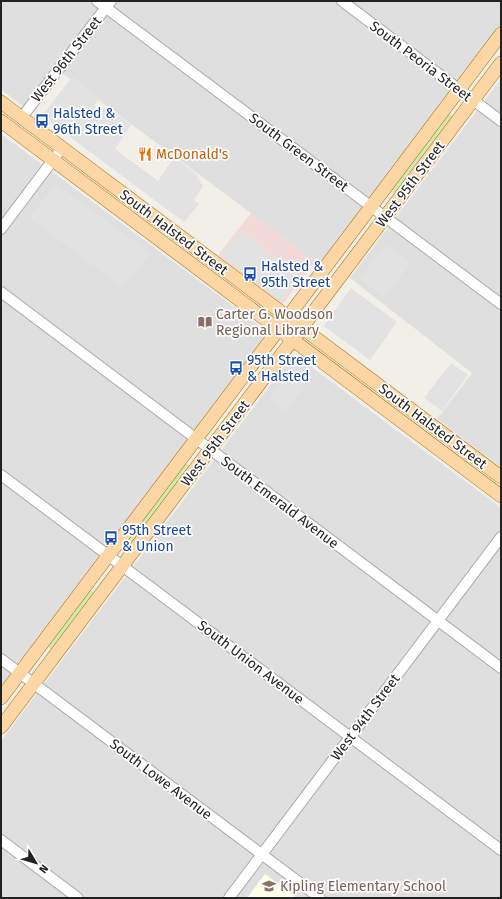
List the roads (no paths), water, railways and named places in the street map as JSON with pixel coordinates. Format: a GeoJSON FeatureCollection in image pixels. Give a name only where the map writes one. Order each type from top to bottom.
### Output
{"type":"FeatureCollection","features":[{"type":"Feature","properties":{"kind":"main road","name":"West 95th Street"},"geometry":{"type":"LineString","coordinates":[[1,698],[501,34]]}},
{"type":"Feature","properties":{"kind":"main road","name":"West 95th Street"},"geometry":{"type":"LineString","coordinates":[[1,728],[301,327],[501,63]]}},
{"type":"Feature","properties":{"kind":"main road","name":"South Halsted Street"},"geometry":{"type":"LineString","coordinates":[[1,102],[500,474]]}},
{"type":"Feature","properties":{"kind":"main road","name":"South Halsted Street"},"geometry":{"type":"LineString","coordinates":[[1,121],[499,495]]}},
{"type":"Feature","properties":{"kind":"street","name":"South Green Street"},"geometry":{"type":"LineString","coordinates":[[97,1],[109,4],[385,217],[501,304]]}},
{"type":"Feature","properties":{"kind":"street","name":"South Peoria Street"},"geometry":{"type":"LineString","coordinates":[[342,1],[501,121]]}},
{"type":"Feature","properties":{"kind":"street","name":"West 96th Street"},"geometry":{"type":"LineString","coordinates":[[22,117],[109,4]]}},
{"type":"Feature","properties":{"kind":"street"},"geometry":{"type":"LineString","coordinates":[[1,229],[62,148]]}},
{"type":"Feature","properties":{"kind":"street","name":"South Emerald Avenue"},"geometry":{"type":"LineString","coordinates":[[1,292],[501,668]]}},
{"type":"Feature","properties":{"kind":"street"},"geometry":{"type":"LineString","coordinates":[[499,495],[500,474]]}},
{"type":"Feature","properties":{"kind":"street","name":"South Union Avenue"},"geometry":{"type":"LineString","coordinates":[[1,475],[501,850]]}},
{"type":"Feature","properties":{"kind":"street","name":"West 94th Street"},"geometry":{"type":"LineString","coordinates":[[229,898],[501,537]]}},
{"type":"Feature","properties":{"kind":"street","name":"South Lowe Avenue"},"geometry":{"type":"LineString","coordinates":[[1,659],[320,898]]}},
{"type":"Feature","properties":{"kind":"street"},"geometry":{"type":"LineString","coordinates":[[1,840],[78,898]]}},
{"type":"Feature","properties":{"kind":"place","name":"Halsted & 96th Street"},"geometry":{"type":"Point","coordinates":[42,121]}},
{"type":"Feature","properties":{"kind":"place","name":"McDonald's"},"geometry":{"type":"Point","coordinates":[145,154]}},
{"type":"Feature","properties":{"kind":"place","name":"Halsted & 95th Street"},"geometry":{"type":"Point","coordinates":[250,274]}},
{"type":"Feature","properties":{"kind":"place","name":"Carter G. Woodson Regional Library"},"geometry":{"type":"Point","coordinates":[205,322]}},
{"type":"Feature","properties":{"kind":"place","name":"95th Street & Halsted"},"geometry":{"type":"Point","coordinates":[236,368]}},
{"type":"Feature","properties":{"kind":"place","name":"95th Street & Union"},"geometry":{"type":"Point","coordinates":[111,538]}},
{"type":"Feature","properties":{"kind":"place","name":"Kipling Elementary School"},"geometry":{"type":"Point","coordinates":[269,886]}}]}
